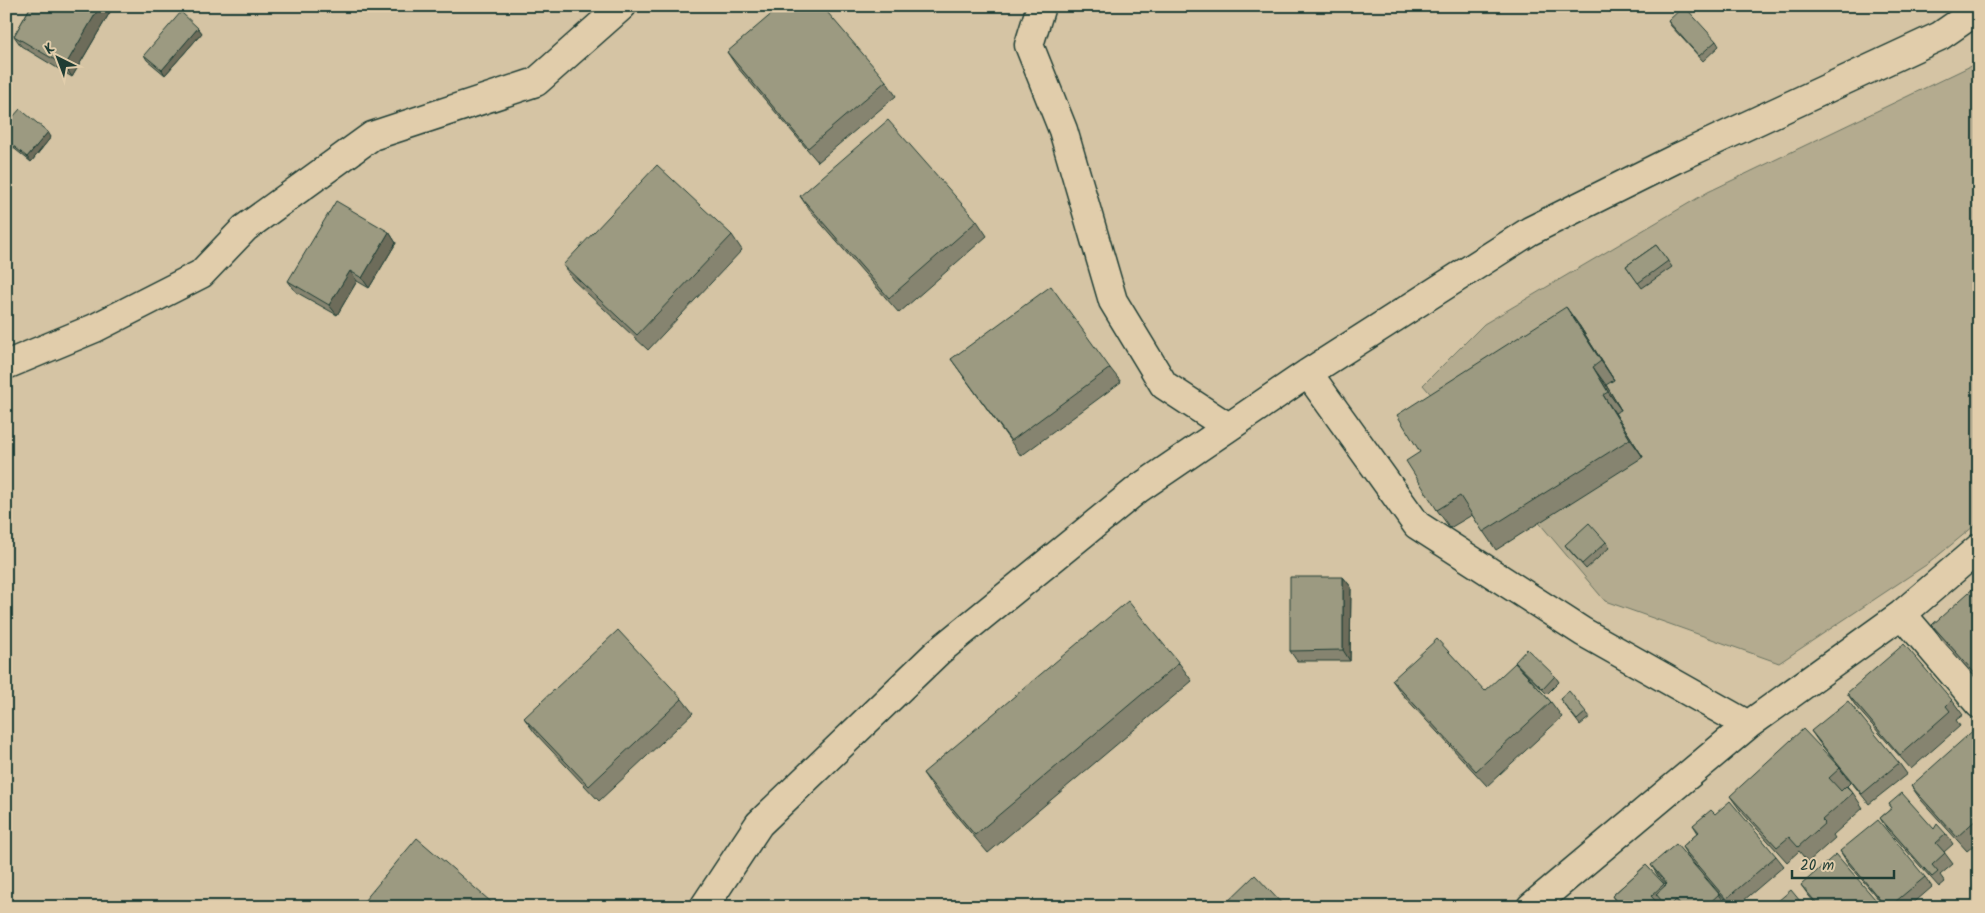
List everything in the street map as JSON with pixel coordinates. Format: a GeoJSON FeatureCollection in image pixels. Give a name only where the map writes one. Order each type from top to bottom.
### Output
{"type":"FeatureCollection","features":[{"type":"Feature","properties":{"kind":"street"},"geometry":{"type":"LineString","coordinates":[[6,365],[95,328],[201,274],[245,228],[372,136],[536,82],[622,6]]}},
{"type":"Feature","properties":{"kind":"street"},"geometry":{"type":"LineString","coordinates":[[1041,6],[1029,46],[1063,130],[1113,301],[1164,385],[1228,428]]}},
{"type":"Feature","properties":{"kind":"street"},"geometry":{"type":"LineString","coordinates":[[704,907],[759,824],[939,651],[1138,489],[1308,373],[1530,231],[1675,159],[1940,36],[1979,9]]}},
{"type":"Feature","properties":{"kind":"street"},"geometry":{"type":"LineString","coordinates":[[1308,373],[1417,525],[1583,632],[1748,725]]}},
{"type":"Feature","properties":{"kind":"street"},"geometry":{"type":"LineString","coordinates":[[1531,907],[1748,725],[1902,614],[1979,548]]}},
{"type":"Feature","properties":{"kind":"street"},"geometry":{"type":"LineString","coordinates":[[1902,614],[1979,704]]}},
{"type":"Feature","properties":{"kind":"shaded area"},"geometry":{"type":"Polygon","coordinates":[[[1979,62],[1979,522],[1929,563],[1779,663],[1605,601],[1423,385],[1484,324],[1708,192],[1979,62]]]}},
{"type":"Feature","properties":{"kind":"building"},"geometry":{"type":"Polygon","coordinates":[[[31,6],[100,6],[65,66],[14,36],[31,6]]]}},
{"type":"Feature","properties":{"kind":"building"},"geometry":{"type":"Polygon","coordinates":[[[781,6],[822,6],[886,81],[808,148],[727,52],[781,6]]]}},
{"type":"Feature","properties":{"kind":"building"},"geometry":{"type":"Polygon","coordinates":[[[1684,6],[1716,41],[1699,56],[1668,21],[1684,6]]]}},
{"type":"Feature","properties":{"kind":"building"},"geometry":{"type":"Polygon","coordinates":[[[181,12],[198,28],[162,70],[144,55],[181,12]]]}},
{"type":"Feature","properties":{"kind":"building"},"geometry":{"type":"Polygon","coordinates":[[[1979,46],[1979,60],[1973,49],[1979,46]]]}},
{"type":"Feature","properties":{"kind":"building"},"geometry":{"type":"Polygon","coordinates":[[[20,109],[48,132],[27,157],[6,140],[6,125],[20,109]]]}},
{"type":"Feature","properties":{"kind":"building"},"geometry":{"type":"Polygon","coordinates":[[[888,120],[977,221],[889,298],[800,196],[888,120]]]}},
{"type":"Feature","properties":{"kind":"building"},"geometry":{"type":"Polygon","coordinates":[[[657,165],[732,235],[637,335],[563,265],[657,165]]]}},
{"type":"Feature","properties":{"kind":"building"},"geometry":{"type":"Polygon","coordinates":[[[336,201],[389,232],[362,278],[350,271],[329,305],[288,281],[336,201]]]}},
{"type":"Feature","properties":{"kind":"building"},"geometry":{"type":"Polygon","coordinates":[[[1656,245],[1668,261],[1638,283],[1626,266],[1656,245]]]}},
{"type":"Feature","properties":{"kind":"building"},"geometry":{"type":"Polygon","coordinates":[[[1051,286],[1110,368],[1011,441],[951,359],[1051,286]]]}},
{"type":"Feature","properties":{"kind":"building"},"geometry":{"type":"Polygon","coordinates":[[[1566,307],[1601,361],[1593,367],[1608,392],[1603,395],[1630,439],[1483,532],[1460,496],[1437,510],[1406,461],[1420,452],[1397,415],[1566,307]]]}},
{"type":"Feature","properties":{"kind":"building"},"geometry":{"type":"Polygon","coordinates":[[[1589,523],[1606,542],[1582,564],[1565,545],[1589,523]]]}},
{"type":"Feature","properties":{"kind":"building"},"geometry":{"type":"Polygon","coordinates":[[[1290,577],[1343,577],[1343,650],[1290,651],[1290,577]]]}},
{"type":"Feature","properties":{"kind":"building"},"geometry":{"type":"Polygon","coordinates":[[[1977,585],[1979,587],[1979,678],[1932,625],[1977,585]]]}},
{"type":"Feature","properties":{"kind":"building"},"geometry":{"type":"Polygon","coordinates":[[[1128,601],[1179,663],[975,835],[923,773],[1128,601]]]}},
{"type":"Feature","properties":{"kind":"building"},"geometry":{"type":"Polygon","coordinates":[[[618,630],[682,699],[589,786],[524,718],[618,630]]]}},
{"type":"Feature","properties":{"kind":"building"},"geometry":{"type":"Polygon","coordinates":[[[1437,639],[1485,691],[1515,663],[1551,702],[1476,771],[1392,680],[1437,639]]]}},
{"type":"Feature","properties":{"kind":"building"},"geometry":{"type":"Polygon","coordinates":[[[1904,644],[1952,700],[1946,706],[1950,711],[1900,755],[1847,693],[1904,644]]]}},
{"type":"Feature","properties":{"kind":"building"},"geometry":{"type":"Polygon","coordinates":[[[1527,649],[1555,676],[1543,689],[1515,662],[1527,649]]]}},
{"type":"Feature","properties":{"kind":"building"},"geometry":{"type":"Polygon","coordinates":[[[1569,691],[1586,712],[1577,720],[1560,699],[1569,691]]]}},
{"type":"Feature","properties":{"kind":"building"},"geometry":{"type":"Polygon","coordinates":[[[1848,701],[1899,763],[1862,794],[1811,731],[1848,701]]]}},
{"type":"Feature","properties":{"kind":"building"},"geometry":{"type":"Polygon","coordinates":[[[1977,727],[1979,729],[1979,817],[1957,837],[1911,786],[1977,727]]]}},
{"type":"Feature","properties":{"kind":"building"},"geometry":{"type":"Polygon","coordinates":[[[1803,729],[1840,768],[1829,778],[1841,791],[1846,786],[1853,793],[1822,820],[1825,823],[1798,847],[1789,837],[1777,847],[1730,796],[1803,729]]]}},
{"type":"Feature","properties":{"kind":"building"},"geometry":{"type":"Polygon","coordinates":[[[1902,793],[1934,829],[1937,824],[1946,834],[1936,843],[1945,853],[1932,865],[1938,872],[1932,877],[1880,818],[1892,808],[1889,804],[1902,793]]]}},
{"type":"Feature","properties":{"kind":"building"},"geometry":{"type":"Polygon","coordinates":[[[1730,801],[1776,856],[1726,899],[1682,847],[1699,832],[1693,825],[1711,810],[1715,814],[1730,801]]]}},
{"type":"Feature","properties":{"kind":"building"},"geometry":{"type":"Polygon","coordinates":[[[1878,820],[1925,877],[1889,907],[1886,907],[1840,851],[1878,820]]]}},
{"type":"Feature","properties":{"kind":"building"},"geometry":{"type":"Polygon","coordinates":[[[417,838],[497,907],[359,907],[417,838]]]}},
{"type":"Feature","properties":{"kind":"building"},"geometry":{"type":"Polygon","coordinates":[[[1676,844],[1719,894],[1705,907],[1682,907],[1676,900],[1667,907],[1656,894],[1667,884],[1651,865],[1676,844]]]}},
{"type":"Feature","properties":{"kind":"building"},"geometry":{"type":"Polygon","coordinates":[[[1836,854],[1882,907],[1820,907],[1801,885],[1836,854]]]}},
{"type":"Feature","properties":{"kind":"building"},"geometry":{"type":"Polygon","coordinates":[[[1646,865],[1664,884],[1651,896],[1661,907],[1621,907],[1612,896],[1646,865]]]}},
{"type":"Feature","properties":{"kind":"building"},"geometry":{"type":"Polygon","coordinates":[[[1255,875],[1285,907],[1222,907],[1255,875]]]}},
{"type":"Feature","properties":{"kind":"building"},"geometry":{"type":"Polygon","coordinates":[[[1791,890],[1805,907],[1771,907],[1791,890]]]}}]}
